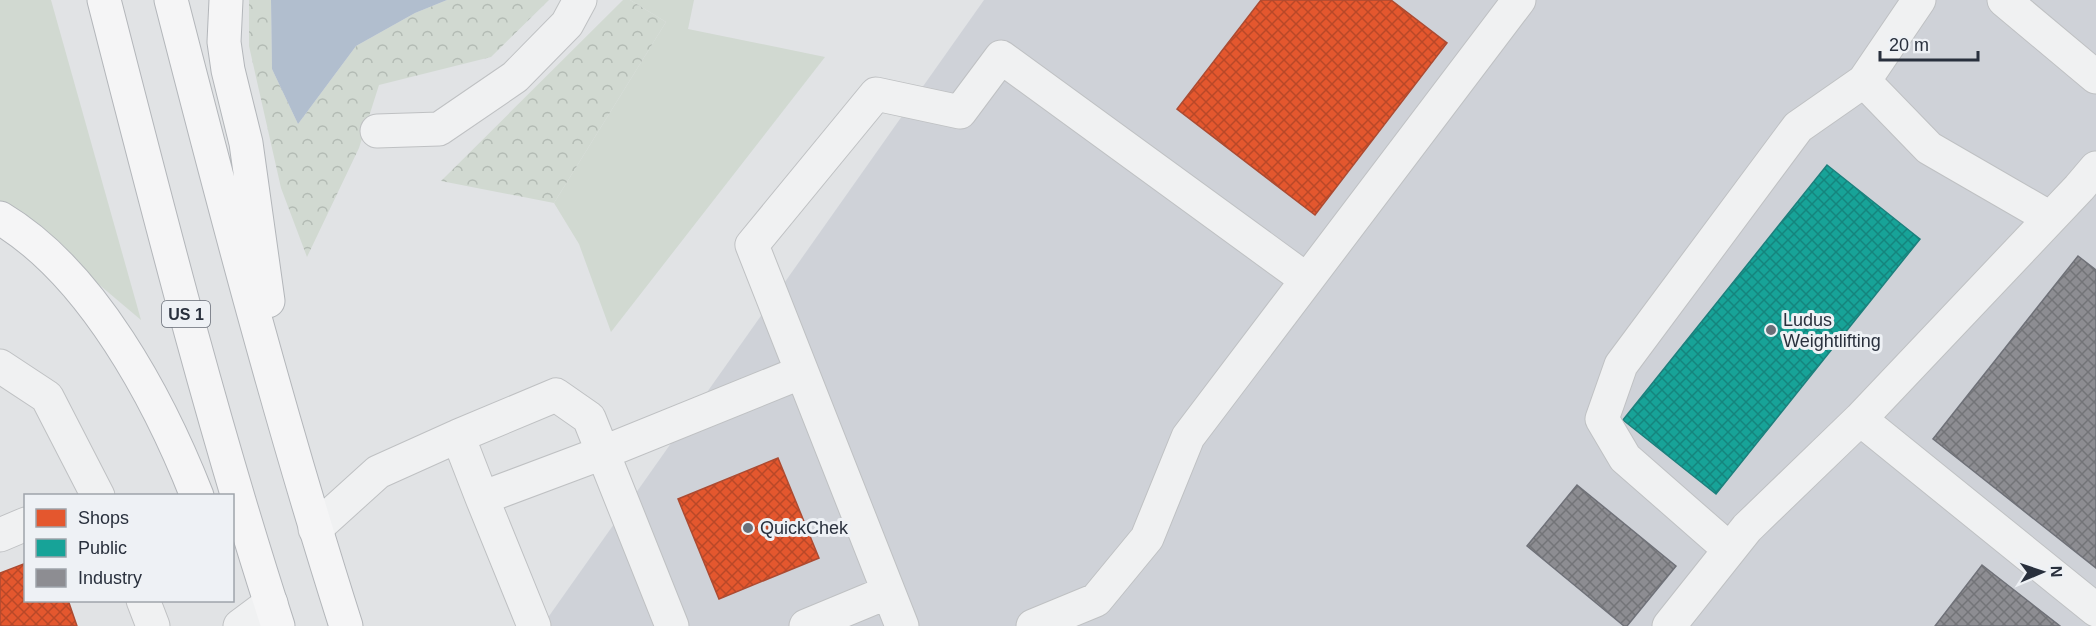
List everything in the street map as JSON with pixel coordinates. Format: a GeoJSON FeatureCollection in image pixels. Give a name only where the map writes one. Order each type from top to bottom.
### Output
{"type":"FeatureCollection","features":[{"type":"Feature","properties":{"kind":"highway","name":"US 1"},"geometry":{"type":"LineString","coordinates":[[104,0],[139,142],[201,370],[275,615]]}},
{"type":"Feature","properties":{"kind":"highway"},"geometry":{"type":"LineString","coordinates":[[171,0],[220,191],[286,428],[346,626]]}},
{"type":"Feature","properties":{"kind":"highway"},"geometry":{"type":"LineString","coordinates":[[225,0],[224,42],[246,143],[286,428]]}},
{"type":"Feature","properties":{"kind":"highway"},"geometry":{"type":"LineString","coordinates":[[0,218],[31,240],[55,262],[109,328],[159,411],[198,494]]}},
{"type":"Feature","properties":{"kind":"highway"},"geometry":{"type":"LineString","coordinates":[[234,557],[275,615]]}},
{"type":"Feature","properties":{"kind":"lane"},"geometry":{"type":"LineString","coordinates":[[377,131],[440,129],[515,77],[567,24],[580,0]]}},
{"type":"Feature","properties":{"kind":"lane"},"geometry":{"type":"LineString","coordinates":[[1033,626],[1096,600],[1147,538],[1188,438],[1519,0]]}},
{"type":"Feature","properties":{"kind":"lane"},"geometry":{"type":"LineString","coordinates":[[1730,549],[1625,458],[1602,419],[1621,366],[1798,127],[1864,81],[1919,0]]}},
{"type":"Feature","properties":{"kind":"lane"},"geometry":{"type":"LineString","coordinates":[[2004,0],[2096,77]]}},
{"type":"Feature","properties":{"kind":"lane"},"geometry":{"type":"LineString","coordinates":[[902,626],[752,245],[876,94],[960,112],[1001,57],[1307,280]]}},
{"type":"Feature","properties":{"kind":"lane"},"geometry":{"type":"LineString","coordinates":[[1864,81],[1929,148],[2050,218]]}},
{"type":"Feature","properties":{"kind":"lane"},"geometry":{"type":"LineString","coordinates":[[1668,626],[1747,528],[1860,419],[2050,218],[2090,186]]}},
{"type":"Feature","properties":{"kind":"lane"},"geometry":{"type":"LineString","coordinates":[[0,366],[47,397],[96,494]]}},
{"type":"Feature","properties":{"kind":"lane"},"geometry":{"type":"LineString","coordinates":[[482,498],[602,453],[802,372]]}},
{"type":"Feature","properties":{"kind":"lane"},"geometry":{"type":"LineString","coordinates":[[315,529],[378,472],[556,395],[589,418],[672,626]]}},
{"type":"Feature","properties":{"kind":"lane"},"geometry":{"type":"LineString","coordinates":[[1860,419],[2096,610]]}},
{"type":"Feature","properties":{"kind":"lane"},"geometry":{"type":"LineString","coordinates":[[458,436],[534,626]]}},
{"type":"Feature","properties":{"kind":"lane"},"geometry":{"type":"LineString","coordinates":[[0,535],[24,525]]}},
{"type":"Feature","properties":{"kind":"lane"},"geometry":{"type":"LineString","coordinates":[[806,626],[888,592]]}},
{"type":"Feature","properties":{"kind":"lane"},"geometry":{"type":"LineString","coordinates":[[144,602],[153,626]]}},
{"type":"Feature","properties":{"kind":"lane"},"geometry":{"type":"LineString","coordinates":[[240,626],[275,615]]}},
{"type":"Feature","properties":{"kind":"shaded area"},"geometry":{"type":"Polygon","coordinates":[[[984,0],[2096,0],[2096,626],[542,626],[984,0]]]}},
{"type":"Feature","properties":{"kind":"green space"},"geometry":{"type":"Polygon","coordinates":[[[0,0],[51,0],[141,320],[0,201],[0,0]]]}},
{"type":"Feature","properties":{"kind":"green space"},"geometry":{"type":"Polygon","coordinates":[[[249,0],[271,0],[272,69],[298,124],[356,46],[415,13],[447,0],[549,0],[491,57],[379,85],[359,148],[307,257],[281,188],[249,46],[249,0]]]}},
{"type":"Feature","properties":{"kind":"green space"},"geometry":{"type":"Polygon","coordinates":[[[623,0],[630,0],[666,22],[554,203],[441,181],[623,0]]]}},
{"type":"Feature","properties":{"kind":"green space"},"geometry":{"type":"Polygon","coordinates":[[[630,0],[694,0],[688,29],[825,57],[611,332],[579,244],[554,203],[666,22],[630,0]]]}},
{"type":"Feature","properties":{"kind":"water"},"geometry":{"type":"Polygon","coordinates":[[[271,0],[447,0],[415,13],[356,46],[298,124],[272,69],[271,0]]]}},
{"type":"Feature","properties":{"kind":"building: Shops"},"geometry":{"type":"Polygon","coordinates":[[[1261,0],[1391,0],[1447,43],[1315,215],[1177,109],[1261,0]]]}},
{"type":"Feature","properties":{"kind":"building: Shops","name":"QuickChek"},"geometry":{"type":"Polygon","coordinates":[[[778,458],[819,558],[719,599],[678,499],[778,458]]]}},
{"type":"Feature","properties":{"kind":"building: Shops"},"geometry":{"type":"Polygon","coordinates":[[[24,564],[24,602],[69,602],[77,626],[0,626],[0,573],[24,564]]]}},
{"type":"Feature","properties":{"kind":"building: Public","name":"Ludus Weightlifting"},"geometry":{"type":"Polygon","coordinates":[[[1827,165],[1920,239],[1716,494],[1623,420],[1827,165]]]}},
{"type":"Feature","properties":{"kind":"building: Industry"},"geometry":{"type":"Polygon","coordinates":[[[2078,256],[2096,270],[2096,568],[1933,439],[2078,256]]]}},
{"type":"Feature","properties":{"kind":"building: Industry"},"geometry":{"type":"Polygon","coordinates":[[[1577,485],[1676,566],[1627,626],[1624,626],[1527,546],[1577,485]]]}},
{"type":"Feature","properties":{"kind":"building: Industry"},"geometry":{"type":"Polygon","coordinates":[[[1982,565],[2060,626],[1935,626],[1982,565]]]}},
{"type":"Feature","properties":{"kind":"place","name":"Ludus Weightlifting"},"geometry":{"type":"Point","coordinates":[1771,330]}},
{"type":"Feature","properties":{"kind":"place","name":"QuickChek"},"geometry":{"type":"Point","coordinates":[748,528]}}]}
